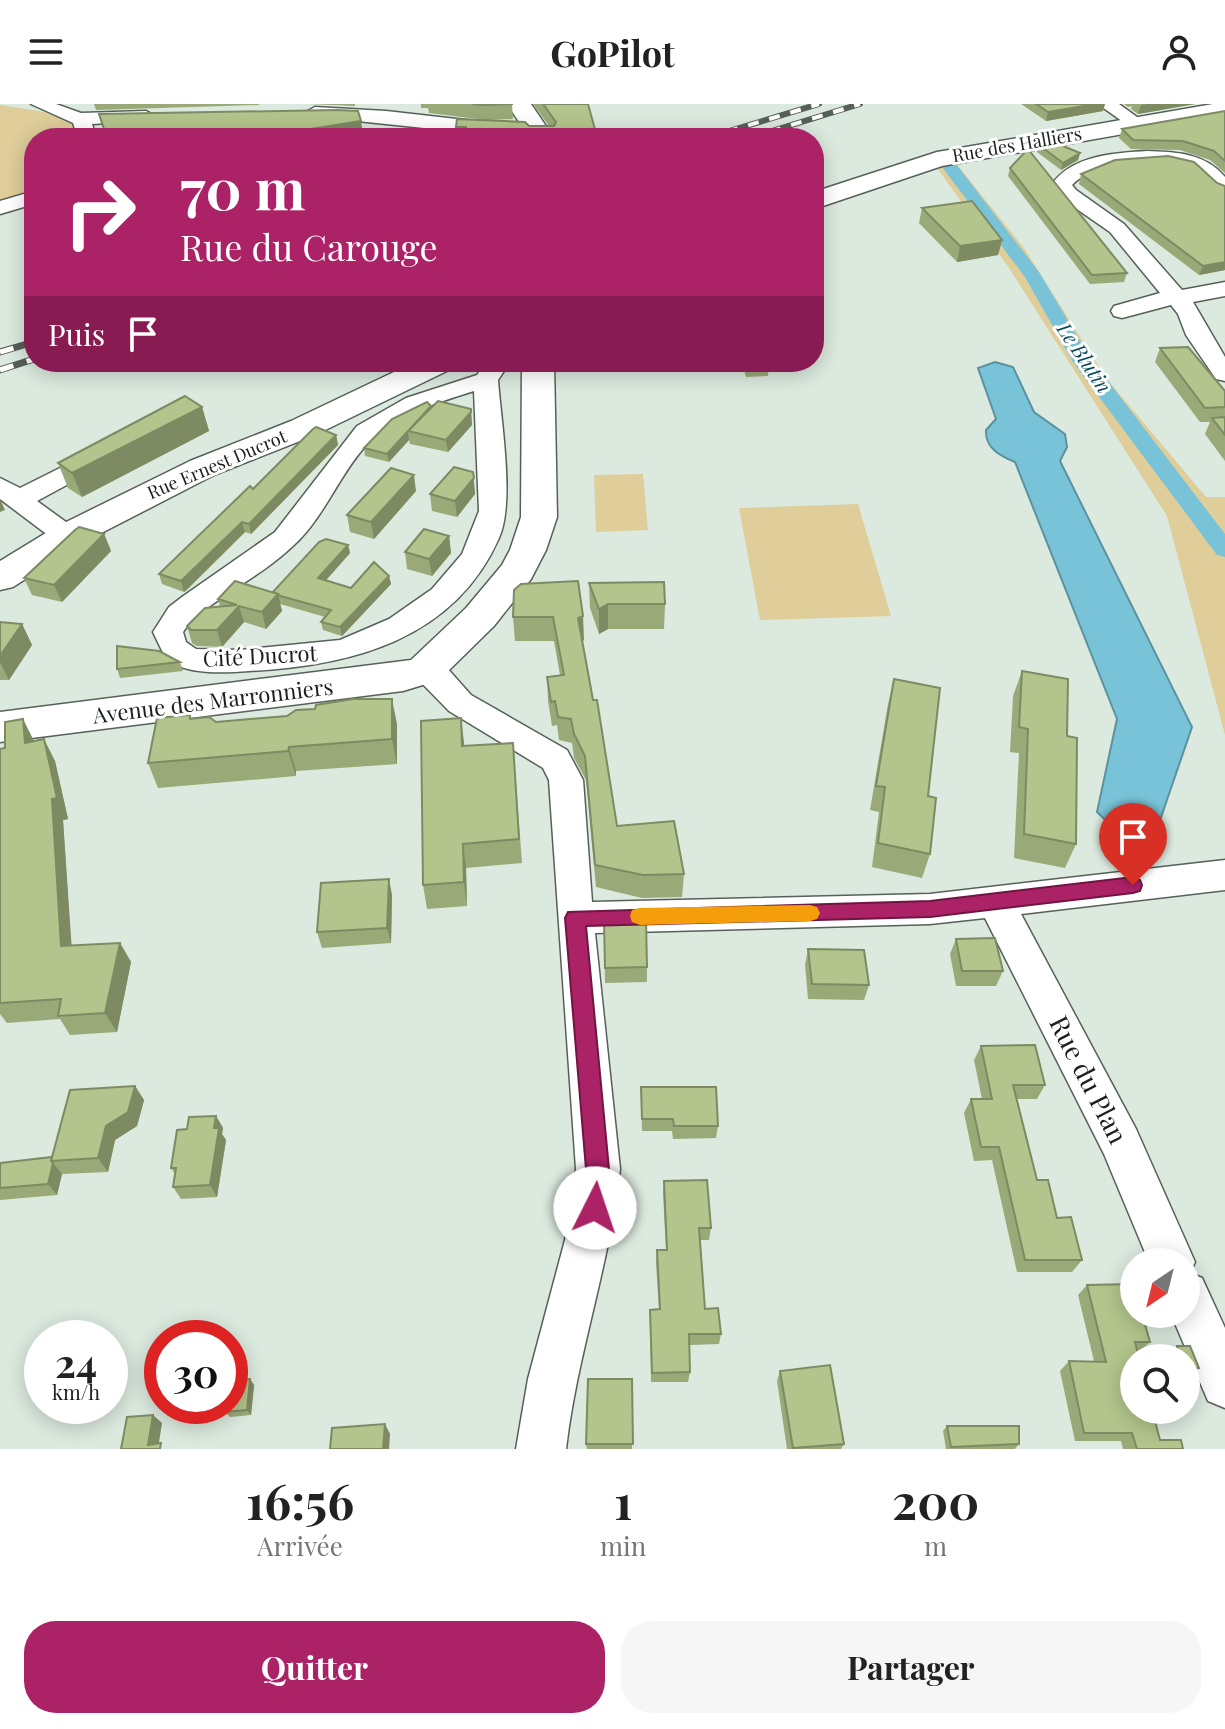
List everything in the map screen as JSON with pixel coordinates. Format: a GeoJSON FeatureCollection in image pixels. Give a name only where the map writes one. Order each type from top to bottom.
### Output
{"type":"FeatureCollection","features":[{"type":"Feature","properties":{"kind":"main road"},"geometry":{"type":"LineString","coordinates":[[519,104],[536,128]]}},
{"type":"Feature","properties":{"kind":"main road","name":"Rue des Halliers"},"geometry":{"type":"LineString","coordinates":[[824,198],[937,159],[1225,109]]}},
{"type":"Feature","properties":{"kind":"main road","name":"Rue Ernest Ducrot"},"geometry":{"type":"LineString","coordinates":[[0,578],[67,536],[202,468],[303,428],[419,372]]}},
{"type":"Feature","properties":{"kind":"main road"},"geometry":{"type":"LineString","coordinates":[[425,670],[502,592],[518,570],[535,533],[539,494],[538,372]]}},
{"type":"Feature","properties":{"kind":"main road","name":"Avenue des Marronniers"},"geometry":{"type":"LineString","coordinates":[[0,727],[403,677],[425,670]]}},
{"type":"Feature","properties":{"kind":"street"},"geometry":{"type":"LineString","coordinates":[[40,104],[79,119],[160,116]]}},
{"type":"Feature","properties":{"kind":"street"},"geometry":{"type":"LineString","coordinates":[[1107,104],[1139,125]]}},
{"type":"Feature","properties":{"kind":"street"},"geometry":{"type":"LineString","coordinates":[[291,114],[386,116],[482,128]]}},
{"type":"Feature","properties":{"kind":"street"},"geometry":{"type":"LineString","coordinates":[[79,119],[84,128]]}},
{"type":"Feature","properties":{"kind":"street"},"geometry":{"type":"LineString","coordinates":[[1065,137],[1099,162]]}},
{"type":"Feature","properties":{"kind":"street"},"geometry":{"type":"LineString","coordinates":[[1225,189],[1204,166],[1190,160],[1130,158],[1099,162],[1064,179],[1063,189],[1117,228],[1189,312],[1198,335],[1225,374]]}},
{"type":"Feature","properties":{"kind":"street"},"geometry":{"type":"LineString","coordinates":[[0,208],[24,200]]}},
{"type":"Feature","properties":{"kind":"street"},"geometry":{"type":"LineString","coordinates":[[1122,311],[1136,303],[1209,294],[1225,289]]}},
{"type":"Feature","properties":{"kind":"street","name":"Cité Ducrot"},"geometry":{"type":"LineString","coordinates":[[490,372],[423,401],[367,431],[355,442],[311,509],[284,539],[180,614],[168,632],[174,649],[181,656],[210,662],[352,648],[404,622],[452,587],[483,546],[493,511],[492,372]]}},
{"type":"Feature","properties":{"kind":"street"},"geometry":{"type":"LineString","coordinates":[[67,536],[9,493],[124,443]]}},
{"type":"Feature","properties":{"kind":"street"},"geometry":{"type":"LineString","coordinates":[[425,670],[436,676],[460,703],[548,754],[560,765],[566,780],[597,1182],[595,1208],[554,1370],[541,1449]]}},
{"type":"Feature","properties":{"kind":"street"},"geometry":{"type":"LineString","coordinates":[[575,918],[871,912],[1225,875]]}},
{"type":"Feature","properties":{"kind":"street","name":"Rue du Plan"},"geometry":{"type":"LineString","coordinates":[[995,901],[1121,1143],[1166,1248]]}},
{"type":"Feature","properties":{"kind":"street"},"geometry":{"type":"LineString","coordinates":[[1200,1326],[1225,1384]]}},
{"type":"Feature","properties":{"kind":"shaded area"},"geometry":{"type":"Polygon","coordinates":[[[0,105],[45,112],[73,124],[74,128],[24,128],[24,197],[0,205],[0,105]]]}},
{"type":"Feature","properties":{"kind":"shaded area"},"geometry":{"type":"Polygon","coordinates":[[[955,162],[1024,248],[1106,378],[1206,497],[1225,497],[1225,735],[1167,516],[1009,268],[935,165],[955,162]]]}},
{"type":"Feature","properties":{"kind":"shaded area"},"geometry":{"type":"Polygon","coordinates":[[[643,474],[648,530],[596,532],[594,475],[643,474]]]}},
{"type":"Feature","properties":{"kind":"shaded area"},"geometry":{"type":"Polygon","coordinates":[[[858,504],[891,616],[760,620],[739,508],[858,504]]]}},
{"type":"Feature","properties":{"kind":"water"},"geometry":{"type":"Polygon","coordinates":[[[995,362],[1013,367],[1034,412],[1065,434],[1067,447],[1060,461],[1192,727],[1158,826],[1126,831],[1097,812],[1117,719],[1015,462],[999,454],[988,442],[986,430],[996,419],[978,368],[995,362]]]}},
{"type":"Feature","properties":{"kind":"building"},"geometry":{"type":"Polygon","coordinates":[[[543,104],[588,104],[595,128],[456,127],[457,119],[525,122],[529,126],[554,126],[556,122],[543,104]]]}},
{"type":"Feature","properties":{"kind":"building"},"geometry":{"type":"Polygon","coordinates":[[[1036,104],[1096,104],[1048,112],[1036,104]]]}},
{"type":"Feature","properties":{"kind":"building"},"geometry":{"type":"Polygon","coordinates":[[[337,110],[358,111],[361,121],[317,128],[104,128],[99,114],[337,110]]]}},
{"type":"Feature","properties":{"kind":"building"},"geometry":{"type":"Polygon","coordinates":[[[1225,111],[1225,161],[1214,151],[1183,141],[1133,140],[1122,129],[1225,111]]]}},
{"type":"Feature","properties":{"kind":"building"},"geometry":{"type":"Polygon","coordinates":[[[1053,142],[1080,153],[1063,163],[1039,145],[1053,142]]]}},
{"type":"Feature","properties":{"kind":"building"},"geometry":{"type":"Polygon","coordinates":[[[1028,149],[1127,273],[1092,275],[1010,168],[1028,149]]]}},
{"type":"Feature","properties":{"kind":"building"},"geometry":{"type":"Polygon","coordinates":[[[1168,156],[1194,162],[1217,183],[1225,186],[1225,262],[1203,266],[1081,174],[1115,160],[1168,156]]]}},
{"type":"Feature","properties":{"kind":"building"},"geometry":{"type":"Polygon","coordinates":[[[972,201],[1002,240],[960,246],[922,208],[972,201]]]}},
{"type":"Feature","properties":{"kind":"building"},"geometry":{"type":"Polygon","coordinates":[[[1188,347],[1225,391],[1225,407],[1205,408],[1160,348],[1188,347]]]}},
{"type":"Feature","properties":{"kind":"building"},"geometry":{"type":"Polygon","coordinates":[[[185,396],[202,407],[72,473],[58,463],[185,396]]]}},
{"type":"Feature","properties":{"kind":"building"},"geometry":{"type":"Polygon","coordinates":[[[438,401],[471,409],[471,412],[446,440],[408,431],[438,401]]]}},
{"type":"Feature","properties":{"kind":"building"},"geometry":{"type":"Polygon","coordinates":[[[427,402],[431,406],[387,454],[364,448],[392,419],[427,402]]]}},
{"type":"Feature","properties":{"kind":"building"},"geometry":{"type":"Polygon","coordinates":[[[1225,417],[1225,435],[1212,418],[1225,417]]]}},
{"type":"Feature","properties":{"kind":"building"},"geometry":{"type":"Polygon","coordinates":[[[316,427],[336,435],[249,524],[242,522],[181,581],[159,574],[250,486],[253,489],[316,427]]]}},
{"type":"Feature","properties":{"kind":"building"},"geometry":{"type":"Polygon","coordinates":[[[454,467],[473,472],[474,478],[455,501],[430,494],[454,467]]]}},
{"type":"Feature","properties":{"kind":"building"},"geometry":{"type":"Polygon","coordinates":[[[391,468],[414,475],[371,522],[347,515],[391,468]]]}},
{"type":"Feature","properties":{"kind":"building"},"geometry":{"type":"Polygon","coordinates":[[[79,527],[104,534],[54,585],[24,578],[75,530],[79,527]]]}},
{"type":"Feature","properties":{"kind":"building"},"geometry":{"type":"Polygon","coordinates":[[[424,529],[449,536],[429,559],[405,552],[424,529]]]}},
{"type":"Feature","properties":{"kind":"building"},"geometry":{"type":"Polygon","coordinates":[[[326,539],[348,545],[318,578],[351,588],[374,562],[389,576],[340,627],[321,622],[331,610],[272,593],[319,542],[326,539]]]}},
{"type":"Feature","properties":{"kind":"building"},"geometry":{"type":"Polygon","coordinates":[[[235,581],[278,594],[262,612],[239,606],[217,630],[191,630],[187,626],[205,608],[237,605],[218,599],[235,581]]]}},
{"type":"Feature","properties":{"kind":"building"},"geometry":{"type":"Polygon","coordinates":[[[578,581],[583,616],[578,618],[593,700],[597,700],[617,826],[674,821],[684,874],[643,875],[595,865],[585,756],[574,734],[571,719],[558,717],[555,701],[551,702],[547,677],[564,675],[553,617],[513,617],[514,590],[521,584],[578,581]]]}},
{"type":"Feature","properties":{"kind":"building"},"geometry":{"type":"Polygon","coordinates":[[[664,582],[665,604],[608,604],[599,609],[589,583],[664,582]]]}},
{"type":"Feature","properties":{"kind":"building"},"geometry":{"type":"Polygon","coordinates":[[[0,622],[22,624],[0,656],[0,622]]]}},
{"type":"Feature","properties":{"kind":"building"},"geometry":{"type":"Polygon","coordinates":[[[117,646],[159,651],[180,662],[117,669],[117,646]]]}},
{"type":"Feature","properties":{"kind":"building"},"geometry":{"type":"Polygon","coordinates":[[[1022,671],[1068,679],[1067,736],[1077,738],[1076,844],[1024,834],[1028,729],[1019,727],[1022,671]]]}},
{"type":"Feature","properties":{"kind":"building"},"geometry":{"type":"Polygon","coordinates":[[[894,679],[940,688],[928,796],[936,798],[930,854],[878,843],[885,787],[876,786],[894,679]]]}},
{"type":"Feature","properties":{"kind":"building"},"geometry":{"type":"Polygon","coordinates":[[[353,699],[392,699],[392,739],[148,763],[157,718],[190,715],[190,719],[209,717],[216,722],[287,716],[296,710],[315,709],[316,705],[353,699]]]}},
{"type":"Feature","properties":{"kind":"building"},"geometry":{"type":"Polygon","coordinates":[[[461,718],[462,746],[513,743],[519,839],[463,844],[464,882],[423,885],[421,721],[461,718]]]}},
{"type":"Feature","properties":{"kind":"building"},"geometry":{"type":"Polygon","coordinates":[[[23,719],[25,743],[44,739],[57,798],[52,799],[61,946],[120,943],[105,1013],[58,1016],[61,999],[0,1003],[0,749],[5,748],[5,722],[23,719]]]}},
{"type":"Feature","properties":{"kind":"building"},"geometry":{"type":"Polygon","coordinates":[[[389,879],[387,928],[317,932],[321,883],[389,879]]]}},
{"type":"Feature","properties":{"kind":"building"},"geometry":{"type":"Polygon","coordinates":[[[646,919],[647,967],[605,968],[604,920],[646,919]]]}},
{"type":"Feature","properties":{"kind":"building"},"geometry":{"type":"Polygon","coordinates":[[[995,938],[1003,971],[962,971],[956,939],[995,938]]]}},
{"type":"Feature","properties":{"kind":"building"},"geometry":{"type":"Polygon","coordinates":[[[808,949],[864,950],[869,985],[812,984],[808,949]]]}},
{"type":"Feature","properties":{"kind":"building"},"geometry":{"type":"Polygon","coordinates":[[[1035,1045],[1045,1085],[1013,1085],[1037,1180],[1048,1180],[1057,1218],[1071,1217],[1082,1260],[1025,1260],[999,1147],[981,1147],[971,1099],[992,1099],[981,1046],[1035,1045]]]}},
{"type":"Feature","properties":{"kind":"building"},"geometry":{"type":"Polygon","coordinates":[[[135,1086],[128,1112],[106,1126],[98,1158],[51,1161],[70,1090],[135,1086]]]}},
{"type":"Feature","properties":{"kind":"building"},"geometry":{"type":"Polygon","coordinates":[[[641,1087],[716,1087],[718,1126],[674,1126],[673,1119],[642,1119],[641,1087]]]}},
{"type":"Feature","properties":{"kind":"building"},"geometry":{"type":"Polygon","coordinates":[[[216,1116],[214,1128],[219,1128],[210,1185],[173,1187],[176,1168],[171,1168],[177,1130],[187,1129],[189,1117],[216,1116]]]}},
{"type":"Feature","properties":{"kind":"building"},"geometry":{"type":"Polygon","coordinates":[[[52,1157],[48,1184],[0,1188],[0,1163],[52,1157]]]}},
{"type":"Feature","properties":{"kind":"building"},"geometry":{"type":"Polygon","coordinates":[[[707,1180],[711,1228],[699,1228],[705,1309],[718,1308],[721,1334],[689,1334],[690,1372],[652,1373],[650,1310],[660,1309],[657,1250],[667,1250],[664,1181],[707,1180]]]}},
{"type":"Feature","properties":{"kind":"building"},"geometry":{"type":"Polygon","coordinates":[[[1120,1284],[1120,1328],[1146,1328],[1150,1342],[1120,1344],[1120,1424],[1156,1424],[1160,1440],[1181,1440],[1183,1449],[1137,1449],[1132,1433],[1084,1433],[1069,1361],[1106,1362],[1087,1285],[1120,1284]]]}},
{"type":"Feature","properties":{"kind":"building"},"geometry":{"type":"Polygon","coordinates":[[[830,1365],[844,1444],[793,1448],[780,1371],[830,1365]]]}},
{"type":"Feature","properties":{"kind":"building"},"geometry":{"type":"Polygon","coordinates":[[[588,1379],[632,1379],[633,1444],[586,1444],[588,1379]]]}},
{"type":"Feature","properties":{"kind":"building"},"geometry":{"type":"Polygon","coordinates":[[[144,1416],[144,1424],[152,1424],[148,1445],[161,1443],[160,1449],[121,1449],[128,1417],[144,1416]]]}},
{"type":"Feature","properties":{"kind":"building"},"geometry":{"type":"Polygon","coordinates":[[[385,1424],[383,1449],[330,1449],[332,1428],[385,1424]]]}},
{"type":"Feature","properties":{"kind":"building"},"geometry":{"type":"Polygon","coordinates":[[[947,1426],[1019,1426],[1019,1444],[951,1447],[947,1426]]]}},
{"type":"Feature","properties":{"kind":"waterway","name":"Le Blutin"},"geometry":{"type":"LineString","coordinates":[[947,163],[1033,276],[1080,358],[1225,550]]}},
{"type":"Feature","properties":{"kind":"railway"},"geometry":{"type":"LineString","coordinates":[[739,128],[819,104]]}},
{"type":"Feature","properties":{"kind":"railway"},"geometry":{"type":"LineString","coordinates":[[782,128],[860,104]]}},
{"type":"Feature","properties":{"kind":"railway"},"geometry":{"type":"LineString","coordinates":[[0,352],[24,345]]}},
{"type":"Feature","properties":{"kind":"railway"},"geometry":{"type":"LineString","coordinates":[[0,370],[24,362]]}},
{"type":"Feature","properties":{"kind":"slow traffic"},"geometry":{"type":"LineString","coordinates":[[640,916],[810,913]]}},
{"type":"Feature","properties":{"kind":"route"},"geometry":{"type":"LineString","coordinates":[[595,1208],[598,1169],[580,1000],[575,918],[930,909],[1133,885]]}}]}
